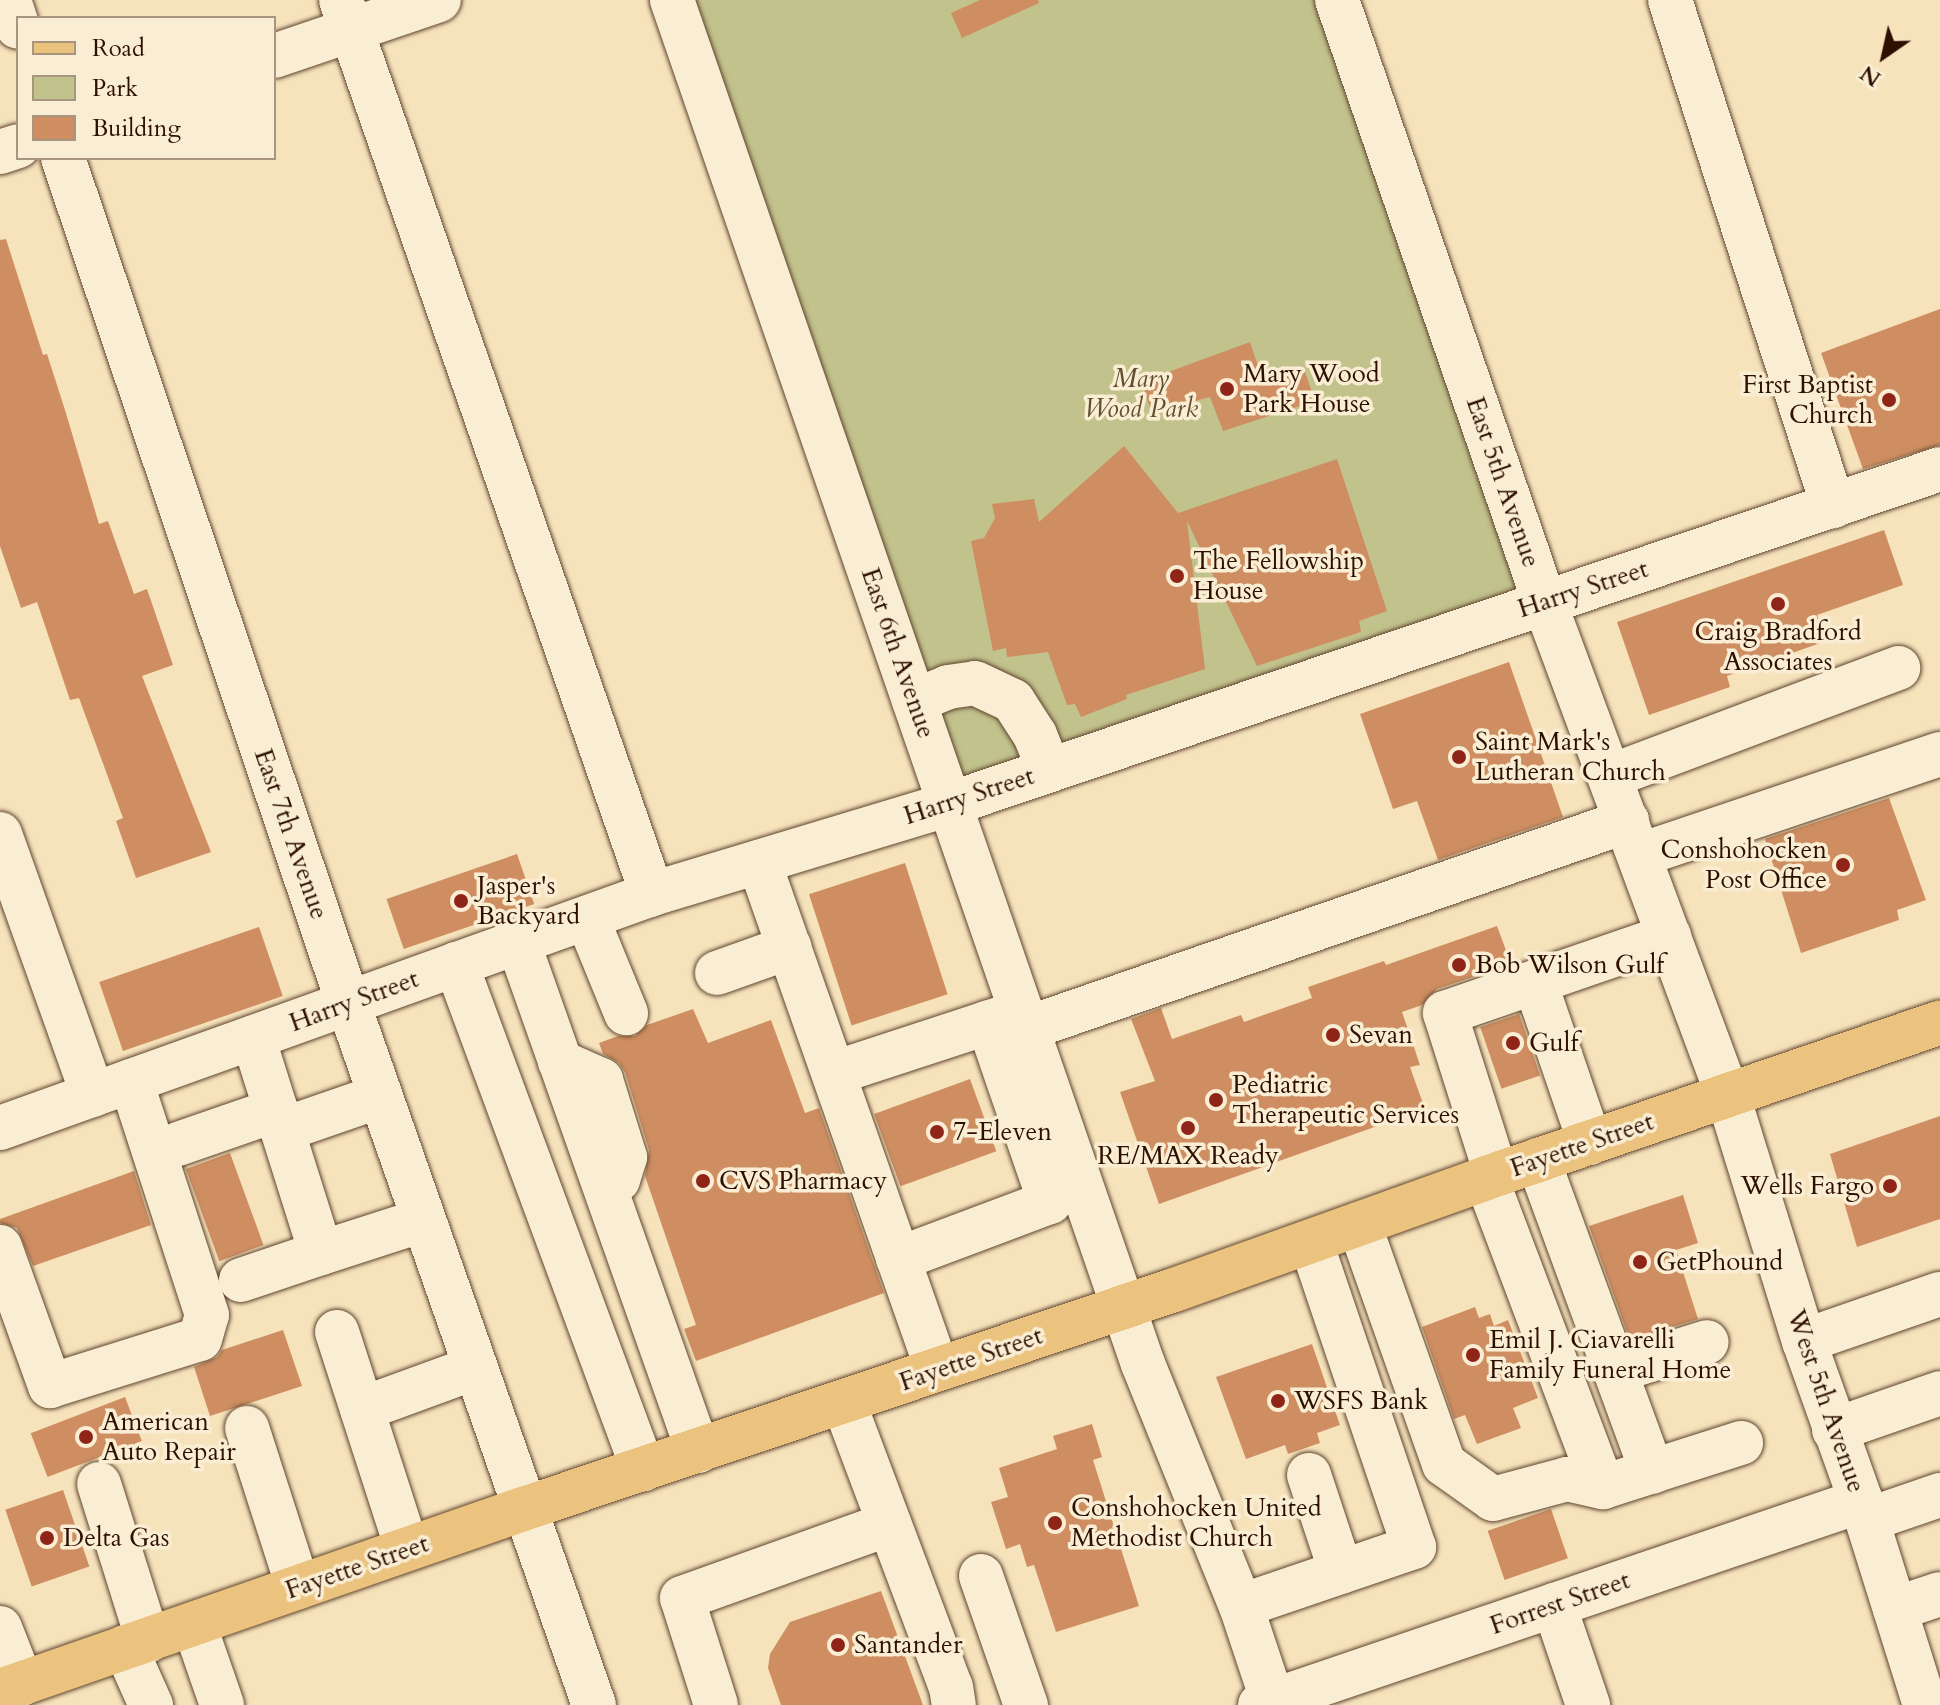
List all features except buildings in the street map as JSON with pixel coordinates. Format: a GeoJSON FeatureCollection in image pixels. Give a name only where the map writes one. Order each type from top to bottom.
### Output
{"type":"FeatureCollection","features":[{"type":"Feature","properties":{"kind":"main road","name":"Fayette Street"},"geometry":{"type":"LineString","coordinates":[[11,1687],[523,1509],[844,1403],[1311,1242],[1491,1176],[1940,1023]]}},
{"type":"Feature","properties":{"kind":"street"},"geometry":{"type":"LineString","coordinates":[[9,0],[16,21]]}},
{"type":"Feature","properties":{"kind":"street"},"geometry":{"type":"LineString","coordinates":[[276,55],[346,14],[439,0]]}},
{"type":"Feature","properties":{"kind":"street","name":"East 6th Avenue"},"geometry":{"type":"LineString","coordinates":[[672,0],[950,804],[1012,1021],[1068,1198],[1124,1306],[1143,1364],[1241,1606],[1269,1704]]}},
{"type":"Feature","properties":{"kind":"street","name":"East 5th Avenue"},"geometry":{"type":"LineString","coordinates":[[1337,0],[1544,601],[1728,1096]]}},
{"type":"Feature","properties":{"kind":"street"},"geometry":{"type":"LineString","coordinates":[[1670,0],[1833,506]]}},
{"type":"Feature","properties":{"kind":"street"},"geometry":{"type":"LineString","coordinates":[[346,14],[652,894]]}},
{"type":"Feature","properties":{"kind":"street","name":"East 7th Avenue"},"geometry":{"type":"LineString","coordinates":[[64,160],[348,1003],[594,1705]]}},
{"type":"Feature","properties":{"kind":"street","name":"Harry Street"},"geometry":{"type":"LineString","coordinates":[[0,1128],[652,894],[950,804],[1940,469]]}},
{"type":"Feature","properties":{"kind":"street"},"geometry":{"type":"LineString","coordinates":[[1611,776],[1898,668]]}},
{"type":"Feature","properties":{"kind":"street"},"geometry":{"type":"LineString","coordinates":[[914,701],[948,687],[975,683],[1013,701],[1035,735],[1049,770]]}},
{"type":"Feature","properties":{"kind":"street"},"geometry":{"type":"LineString","coordinates":[[834,1073],[1633,838],[1940,754]]}},
{"type":"Feature","properties":{"kind":"street"},"geometry":{"type":"LineString","coordinates":[[0,834],[112,1088],[207,1315],[200,1339],[50,1386],[0,1247]]}},
{"type":"Feature","properties":{"kind":"street"},"geometry":{"type":"LineString","coordinates":[[759,862],[937,1369]]}},
{"type":"Feature","properties":{"kind":"street"},"geometry":{"type":"LineString","coordinates":[[587,918],[626,1013]]}},
{"type":"Feature","properties":{"kind":"street"},"geometry":{"type":"LineString","coordinates":[[1603,1487],[1491,1176],[1445,1013],[1669,936]]}},
{"type":"Feature","properties":{"kind":"street"},"geometry":{"type":"LineString","coordinates":[[518,942],[698,1451]]}},
{"type":"Feature","properties":{"kind":"street"},"geometry":{"type":"LineString","coordinates":[[717,973],[790,947]]}},
{"type":"Feature","properties":{"kind":"street"},"geometry":{"type":"LineString","coordinates":[[456,964],[643,1469]]}},
{"type":"Feature","properties":{"kind":"street"},"geometry":{"type":"LineString","coordinates":[[1535,982],[1590,1143]]}},
{"type":"Feature","properties":{"kind":"street"},"geometry":{"type":"LineString","coordinates":[[253,1037],[321,1253]]}},
{"type":"Feature","properties":{"kind":"street"},"geometry":{"type":"LineString","coordinates":[[487,1047],[553,1042]]}},
{"type":"Feature","properties":{"kind":"street"},"geometry":{"type":"LineString","coordinates":[[178,1144],[380,1096]]}},
{"type":"Feature","properties":{"kind":"street","name":"West 5th Avenue"},"geometry":{"type":"LineString","coordinates":[[1728,1096],[1804,1341],[1864,1511],[1925,1705]]}},
{"type":"Feature","properties":{"kind":"street"},"geometry":{"type":"LineString","coordinates":[[1538,1160],[1652,1472]]}},
{"type":"Feature","properties":{"kind":"street"},"geometry":{"type":"LineString","coordinates":[[898,1259],[1068,1198]]}},
{"type":"Feature","properties":{"kind":"street"},"geometry":{"type":"LineString","coordinates":[[241,1280],[423,1220]]}},
{"type":"Feature","properties":{"kind":"street"},"geometry":{"type":"LineString","coordinates":[[1359,1224],[1444,1464],[1493,1499],[1567,1479],[1603,1487],[1741,1443]]}},
{"type":"Feature","properties":{"kind":"street"},"geometry":{"type":"LineString","coordinates":[[1241,1606],[1414,1547],[1311,1242]]}},
{"type":"Feature","properties":{"kind":"street"},"geometry":{"type":"LineString","coordinates":[[1804,1341],[1940,1294]]}},
{"type":"Feature","properties":{"kind":"street"},"geometry":{"type":"LineString","coordinates":[[337,1332],[407,1549]]}},
{"type":"Feature","properties":{"kind":"street"},"geometry":{"type":"LineString","coordinates":[[1615,1371],[1707,1342]]}},
{"type":"Feature","properties":{"kind":"street"},"geometry":{"type":"LineString","coordinates":[[362,1409],[474,1368]]}},
{"type":"Feature","properties":{"kind":"street"},"geometry":{"type":"LineString","coordinates":[[1834,1430],[1940,1393]]}},
{"type":"Feature","properties":{"kind":"street"},"geometry":{"type":"LineString","coordinates":[[844,1403],[951,1687],[954,1705]]}},
{"type":"Feature","properties":{"kind":"street"},"geometry":{"type":"LineString","coordinates":[[247,1428],[298,1587]]}},
{"type":"Feature","properties":{"kind":"street"},"geometry":{"type":"LineString","coordinates":[[1309,1475],[1341,1572]]}},
{"type":"Feature","properties":{"kind":"street"},"geometry":{"type":"LineString","coordinates":[[99,1484],[151,1705]]}},
{"type":"Feature","properties":{"kind":"street","name":"Forrest Street"},"geometry":{"type":"LineString","coordinates":[[1269,1704],[1554,1605],[1864,1511],[1940,1495]]}},
{"type":"Feature","properties":{"kind":"street"},"geometry":{"type":"LineString","coordinates":[[716,1705],[682,1598],[889,1524]]}},
{"type":"Feature","properties":{"kind":"street"},"geometry":{"type":"LineString","coordinates":[[981,1576],[1026,1705]]}},
{"type":"Feature","properties":{"kind":"street"},"geometry":{"type":"LineString","coordinates":[[1895,1609],[1940,1594]]}},
{"type":"Feature","properties":{"kind":"street"},"geometry":{"type":"LineString","coordinates":[[1554,1605],[1588,1705]]}},
{"type":"Feature","properties":{"kind":"street"},"geometry":{"type":"LineString","coordinates":[[194,1624],[222,1705]]}},
{"type":"Feature","properties":{"kind":"street"},"geometry":{"type":"LineString","coordinates":[[0,1628],[11,1687]]}},
{"type":"Feature","properties":{"kind":"green space","name":"Mary Wood Park"},"geometry":{"type":"Polygon","coordinates":[[[672,0],[1337,0],[1544,601],[950,804],[672,0]]]}},
{"type":"Feature","properties":{"kind":"place","name":"Mary Wood Park House"},"geometry":{"type":"Point","coordinates":[1227,389]}},
{"type":"Feature","properties":{"kind":"place","name":"First Baptist Church"},"geometry":{"type":"Point","coordinates":[1889,400]}},
{"type":"Feature","properties":{"kind":"place","name":"The Fellowship House"},"geometry":{"type":"Point","coordinates":[1177,576]}},
{"type":"Feature","properties":{"kind":"place","name":"Craig Bradford Associates"},"geometry":{"type":"Point","coordinates":[1778,604]}},
{"type":"Feature","properties":{"kind":"place","name":"Saint Mark's Lutheran Church"},"geometry":{"type":"Point","coordinates":[1459,757]}},
{"type":"Feature","properties":{"kind":"place","name":"Conshohocken Post Office"},"geometry":{"type":"Point","coordinates":[1843,865]}},
{"type":"Feature","properties":{"kind":"place","name":"Jasper's Backyard"},"geometry":{"type":"Point","coordinates":[461,901]}},
{"type":"Feature","properties":{"kind":"place","name":"Bob Wilson Gulf"},"geometry":{"type":"Point","coordinates":[1459,965]}},
{"type":"Feature","properties":{"kind":"place","name":"Sevan"},"geometry":{"type":"Point","coordinates":[1333,1035]}},
{"type":"Feature","properties":{"kind":"place","name":"Gulf"},"geometry":{"type":"Point","coordinates":[1513,1043]}},
{"type":"Feature","properties":{"kind":"place","name":"Pediatric Therapeutic Services"},"geometry":{"type":"Point","coordinates":[1216,1100]}},
{"type":"Feature","properties":{"kind":"place","name":"RE/MAX Ready"},"geometry":{"type":"Point","coordinates":[1188,1128]}},
{"type":"Feature","properties":{"kind":"place","name":"7-Eleven"},"geometry":{"type":"Point","coordinates":[937,1132]}},
{"type":"Feature","properties":{"kind":"place","name":"CVS Pharmacy"},"geometry":{"type":"Point","coordinates":[703,1181]}},
{"type":"Feature","properties":{"kind":"place","name":"Wells Fargo"},"geometry":{"type":"Point","coordinates":[1890,1186]}},
{"type":"Feature","properties":{"kind":"place","name":"GetPhound"},"geometry":{"type":"Point","coordinates":[1640,1262]}},
{"type":"Feature","properties":{"kind":"place","name":"Emil J. Ciavarelli Family Funeral Home"},"geometry":{"type":"Point","coordinates":[1473,1355]}},
{"type":"Feature","properties":{"kind":"place","name":"WSFS Bank"},"geometry":{"type":"Point","coordinates":[1278,1401]}},
{"type":"Feature","properties":{"kind":"place","name":"American Auto Repair"},"geometry":{"type":"Point","coordinates":[86,1437]}},
{"type":"Feature","properties":{"kind":"place","name":"Conshohocken United Methodist Church"},"geometry":{"type":"Point","coordinates":[1055,1523]}},
{"type":"Feature","properties":{"kind":"place","name":"Delta Gas"},"geometry":{"type":"Point","coordinates":[47,1538]}},
{"type":"Feature","properties":{"kind":"place","name":"Santander"},"geometry":{"type":"Point","coordinates":[838,1645]}}]}
